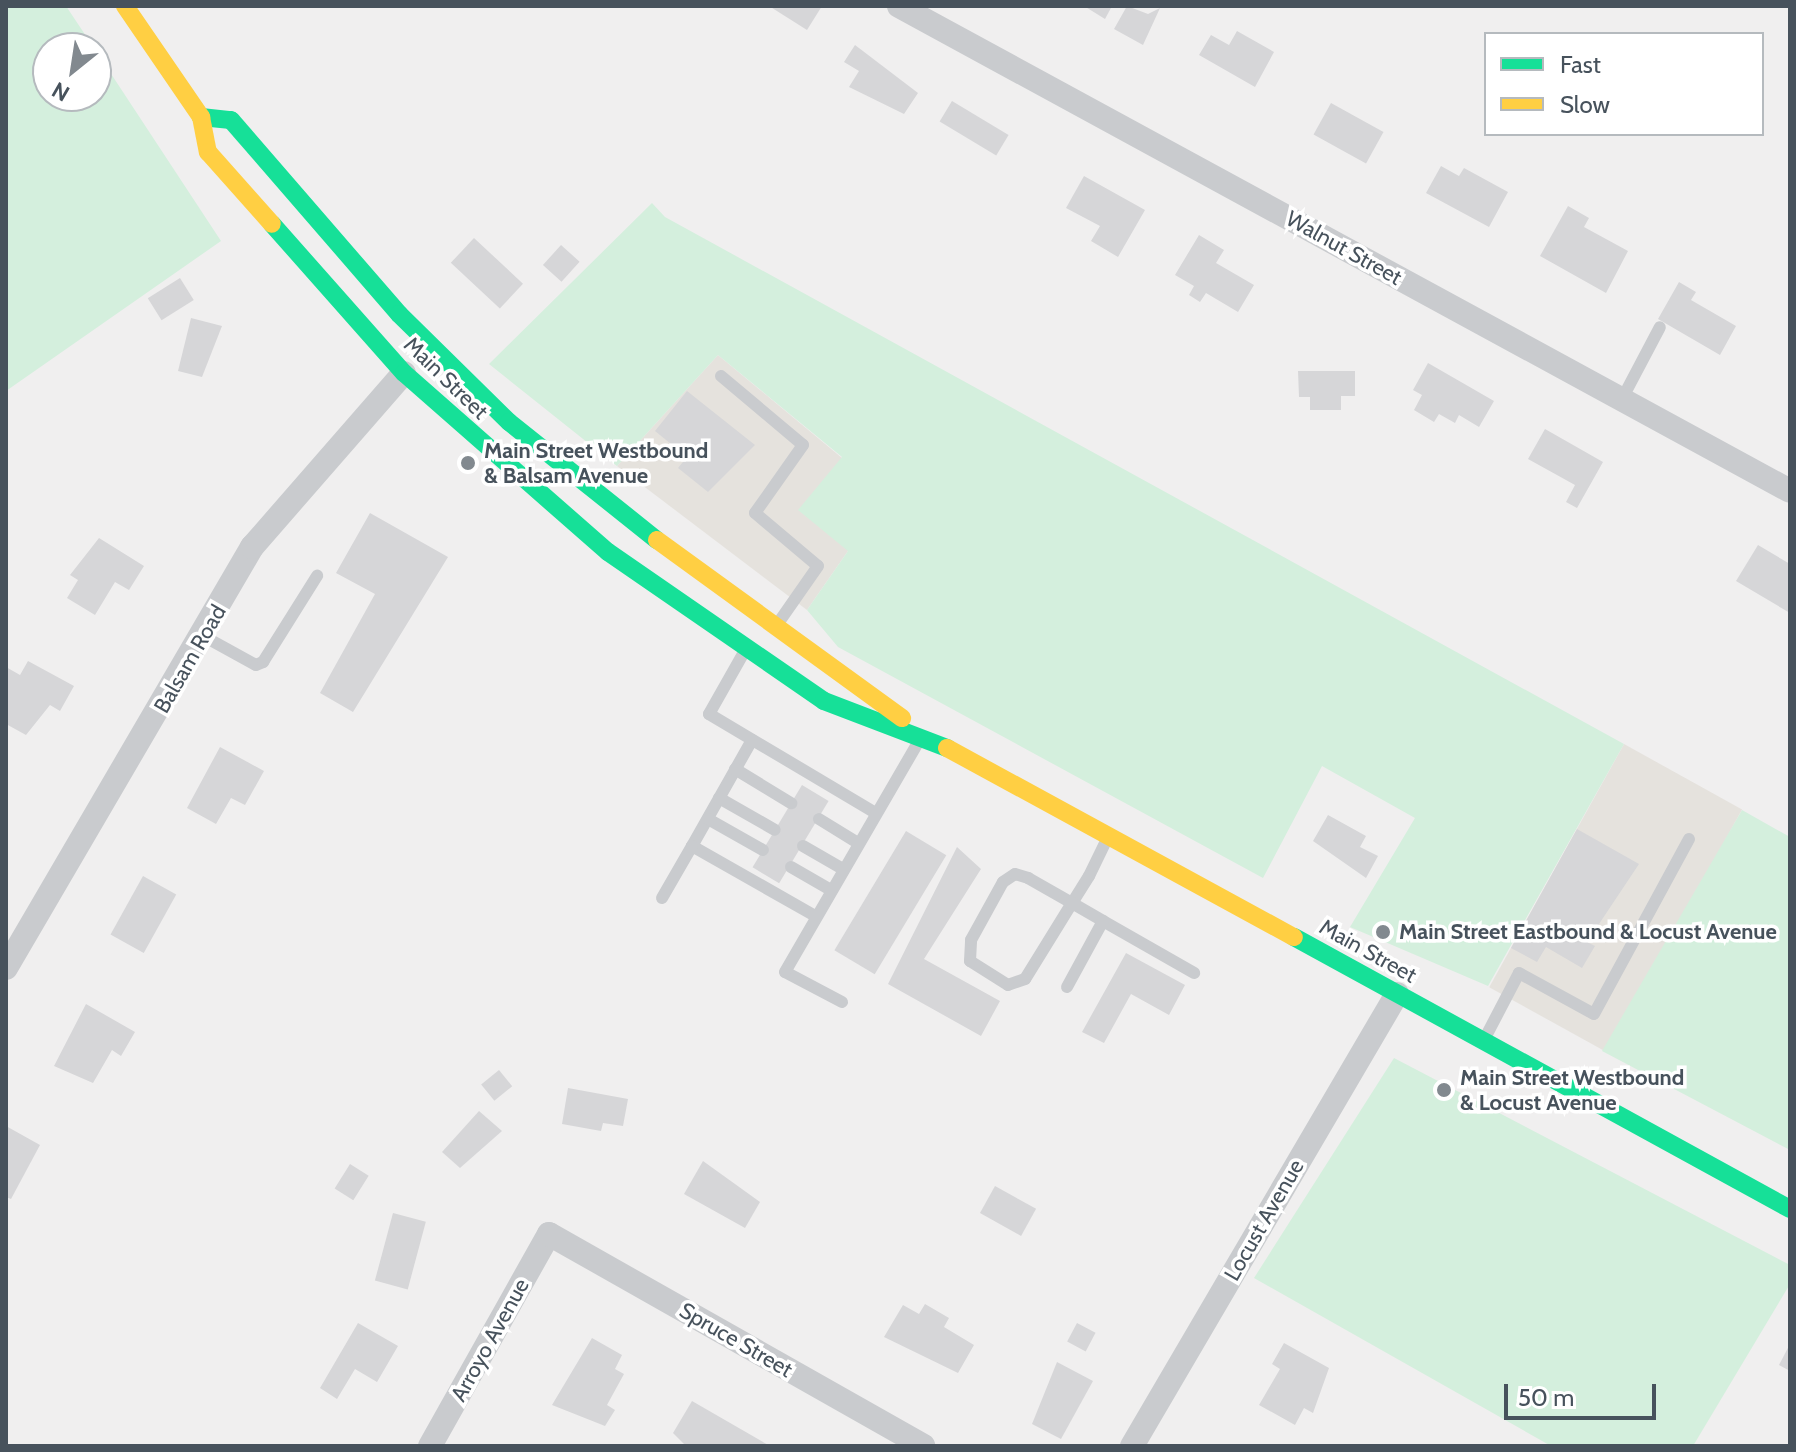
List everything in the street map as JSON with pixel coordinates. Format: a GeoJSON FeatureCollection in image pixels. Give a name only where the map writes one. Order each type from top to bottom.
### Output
{"type":"FeatureCollection","features":[{"type":"Feature","properties":{"kind":"main road","name":"Main Street"},"geometry":{"type":"LineString","coordinates":[[125,6],[201,117],[208,152],[404,373],[608,552],[744,651],[824,701],[922,734]]}},
{"type":"Feature","properties":{"kind":"main road","name":"Main Street"},"geometry":{"type":"LineString","coordinates":[[201,117],[231,120],[399,314],[606,503],[774,628],[842,670],[922,734],[1790,1209]]}},
{"type":"Feature","properties":{"kind":"main road"},"geometry":{"type":"LineString","coordinates":[[404,373],[438,381],[551,473],[606,503]]}},
{"type":"Feature","properties":{"kind":"street","name":"Walnut Street"},"geometry":{"type":"LineString","coordinates":[[899,6],[1790,491]]}},
{"type":"Feature","properties":{"kind":"street","name":"Balsam Road"},"geometry":{"type":"LineString","coordinates":[[6,968],[205,637],[252,547],[404,373]]}},
{"type":"Feature","properties":{"kind":"street","name":"Locust Avenue"},"geometry":{"type":"LineString","coordinates":[[1132,1446],[1397,994]]}},
{"type":"Feature","properties":{"kind":"street","name":"Arroyo Avenue"},"geometry":{"type":"LineString","coordinates":[[430,1446],[549,1234]]}},
{"type":"Feature","properties":{"kind":"street","name":"Spruce Street"},"geometry":{"type":"LineString","coordinates":[[549,1234],[923,1446]]}},
{"type":"Feature","properties":{"kind":"lane"},"geometry":{"type":"LineString","coordinates":[[1622,399],[1660,327]]}},
{"type":"Feature","properties":{"kind":"lane"},"geometry":{"type":"LineString","coordinates":[[721,376],[803,445],[755,513],[818,566],[774,628]]}},
{"type":"Feature","properties":{"kind":"lane"},"geometry":{"type":"LineString","coordinates":[[205,637],[256,665],[263,662],[317,576]]}},
{"type":"Feature","properties":{"kind":"lane"},"geometry":{"type":"LineString","coordinates":[[744,651],[709,714],[876,813]]}},
{"type":"Feature","properties":{"kind":"lane"},"geometry":{"type":"LineString","coordinates":[[842,1002],[785,972],[922,734]]}},
{"type":"Feature","properties":{"kind":"lane"},"geometry":{"type":"LineString","coordinates":[[662,898],[752,740]]}},
{"type":"Feature","properties":{"kind":"lane"},"geometry":{"type":"LineString","coordinates":[[735,769],[791,803]]}},
{"type":"Feature","properties":{"kind":"lane"},"geometry":{"type":"LineString","coordinates":[[719,798],[775,830]]}},
{"type":"Feature","properties":{"kind":"lane"},"geometry":{"type":"LineString","coordinates":[[708,819],[763,850]]}},
{"type":"Feature","properties":{"kind":"lane"},"geometry":{"type":"LineString","coordinates":[[819,819],[858,843]]}},
{"type":"Feature","properties":{"kind":"lane"},"geometry":{"type":"LineString","coordinates":[[1108,837],[1072,903],[1017,985],[970,961],[971,940],[1007,877],[1028,878],[1072,903],[1194,973]]}},
{"type":"Feature","properties":{"kind":"lane"},"geometry":{"type":"LineString","coordinates":[[1483,1041],[1519,973],[1594,1014],[1689,839]]}},
{"type":"Feature","properties":{"kind":"lane"},"geometry":{"type":"LineString","coordinates":[[692,846],[815,916]]}},
{"type":"Feature","properties":{"kind":"lane"},"geometry":{"type":"LineString","coordinates":[[803,846],[843,869]]}},
{"type":"Feature","properties":{"kind":"lane"},"geometry":{"type":"LineString","coordinates":[[791,867],[831,890]]}},
{"type":"Feature","properties":{"kind":"lane"},"geometry":{"type":"LineString","coordinates":[[1067,987],[1103,921]]}},
{"type":"Feature","properties":{"kind":"shaded area"},"geometry":{"type":"Polygon","coordinates":[[[718,355],[842,458],[848,551],[807,610],[617,466],[718,355]]]}},
{"type":"Feature","properties":{"kind":"shaded area"},"geometry":{"type":"Polygon","coordinates":[[[1624,744],[1742,809],[1607,1053],[1489,987],[1624,744]]]}},
{"type":"Feature","properties":{"kind":"green space"},"geometry":{"type":"Polygon","coordinates":[[[6,6],[66,6],[83,32],[32,32],[32,112],[112,112],[112,75],[221,241],[6,391],[6,6]]]}},
{"type":"Feature","properties":{"kind":"green space"},"geometry":{"type":"Polygon","coordinates":[[[652,203],[665,217],[1624,744],[1488,986],[1350,927],[1415,818],[1322,766],[1263,878],[838,647],[807,610],[848,551],[798,510],[842,457],[718,355],[617,466],[489,364],[652,203]]]}},
{"type":"Feature","properties":{"kind":"green space"},"geometry":{"type":"Polygon","coordinates":[[[1742,810],[1790,837],[1790,1150],[1602,1051],[1742,810]]]}},
{"type":"Feature","properties":{"kind":"green space"},"geometry":{"type":"Polygon","coordinates":[[[1394,1058],[1790,1265],[1790,1284],[1693,1446],[1551,1446],[1254,1278],[1394,1058]]]}},
{"type":"Feature","properties":{"kind":"building"},"geometry":{"type":"Polygon","coordinates":[[[769,6],[822,6],[807,30],[769,6]]]}},
{"type":"Feature","properties":{"kind":"building"},"geometry":{"type":"Polygon","coordinates":[[[1084,6],[1112,6],[1105,19],[1084,6]]]}},
{"type":"Feature","properties":{"kind":"building"},"geometry":{"type":"Polygon","coordinates":[[[1127,6],[1148,14],[1160,8],[1143,45],[1114,29],[1127,6]]]}},
{"type":"Feature","properties":{"kind":"building"},"geometry":{"type":"Polygon","coordinates":[[[1237,31],[1274,52],[1255,87],[1199,55],[1211,35],[1229,45],[1237,31]]]}},
{"type":"Feature","properties":{"kind":"building"},"geometry":{"type":"Polygon","coordinates":[[[855,45],[918,93],[904,114],[849,87],[859,71],[844,62],[855,45]]]}},
{"type":"Feature","properties":{"kind":"building"},"geometry":{"type":"Polygon","coordinates":[[[952,101],[1009,135],[996,156],[940,122],[952,101]]]}},
{"type":"Feature","properties":{"kind":"building"},"geometry":{"type":"Polygon","coordinates":[[[1331,103],[1383,132],[1366,164],[1314,134],[1331,103]]]}},
{"type":"Feature","properties":{"kind":"building"},"geometry":{"type":"Polygon","coordinates":[[[1441,166],[1459,176],[1464,168],[1508,192],[1489,227],[1426,193],[1441,166]]]}},
{"type":"Feature","properties":{"kind":"building"},"geometry":{"type":"Polygon","coordinates":[[[1084,176],[1145,210],[1118,257],[1091,241],[1100,226],[1066,208],[1084,176]]]}},
{"type":"Feature","properties":{"kind":"building"},"geometry":{"type":"Polygon","coordinates":[[[1568,206],[1589,218],[1584,227],[1628,251],[1606,293],[1540,256],[1568,206]]]}},
{"type":"Feature","properties":{"kind":"building"},"geometry":{"type":"Polygon","coordinates":[[[1199,235],[1224,250],[1216,263],[1254,285],[1238,312],[1206,293],[1200,302],[1189,295],[1194,286],[1175,275],[1199,235]]]}},
{"type":"Feature","properties":{"kind":"building"},"geometry":{"type":"Polygon","coordinates":[[[474,238],[523,284],[500,309],[451,263],[474,238]]]}},
{"type":"Feature","properties":{"kind":"building"},"geometry":{"type":"Polygon","coordinates":[[[561,245],[580,262],[562,282],[543,265],[561,245]]]}},
{"type":"Feature","properties":{"kind":"building"},"geometry":{"type":"Polygon","coordinates":[[[180,278],[194,300],[162,320],[148,298],[180,278]]]}},
{"type":"Feature","properties":{"kind":"building"},"geometry":{"type":"Polygon","coordinates":[[[1679,282],[1696,292],[1691,300],[1736,326],[1720,355],[1658,319],[1679,282]]]}},
{"type":"Feature","properties":{"kind":"building"},"geometry":{"type":"Polygon","coordinates":[[[191,318],[222,326],[202,377],[178,371],[191,318]]]}},
{"type":"Feature","properties":{"kind":"building"},"geometry":{"type":"Polygon","coordinates":[[[1428,363],[1494,401],[1479,427],[1459,415],[1455,423],[1439,414],[1434,422],[1414,410],[1422,395],[1413,390],[1428,363]]]}},
{"type":"Feature","properties":{"kind":"building"},"geometry":{"type":"Polygon","coordinates":[[[1298,371],[1355,371],[1355,396],[1341,396],[1341,410],[1310,410],[1310,397],[1299,397],[1298,371]]]}},
{"type":"Feature","properties":{"kind":"building"},"geometry":{"type":"Polygon","coordinates":[[[687,391],[755,445],[708,492],[678,468],[687,457],[655,431],[687,391]]]}},
{"type":"Feature","properties":{"kind":"building"},"geometry":{"type":"Polygon","coordinates":[[[1545,429],[1603,462],[1577,508],[1566,502],[1575,485],[1528,459],[1545,429]]]}},
{"type":"Feature","properties":{"kind":"building"},"geometry":{"type":"Polygon","coordinates":[[[370,513],[448,557],[353,712],[320,693],[375,594],[336,573],[370,513]]]}},
{"type":"Feature","properties":{"kind":"building"},"geometry":{"type":"Polygon","coordinates":[[[99,538],[144,566],[129,590],[115,582],[95,615],[67,598],[78,580],[70,575],[99,538]]]}},
{"type":"Feature","properties":{"kind":"building"},"geometry":{"type":"Polygon","coordinates":[[[1758,545],[1790,564],[1790,613],[1736,581],[1758,545]]]}},
{"type":"Feature","properties":{"kind":"building"},"geometry":{"type":"Polygon","coordinates":[[[28,661],[74,686],[60,711],[50,705],[26,735],[6,724],[6,667],[20,675],[28,661]]]}},
{"type":"Feature","properties":{"kind":"building"},"geometry":{"type":"Polygon","coordinates":[[[220,747],[264,771],[245,805],[231,798],[216,824],[187,808],[220,747]]]}},
{"type":"Feature","properties":{"kind":"building"},"geometry":{"type":"Polygon","coordinates":[[[802,785],[829,801],[779,883],[753,867],[802,785]]]}},
{"type":"Feature","properties":{"kind":"building"},"geometry":{"type":"Polygon","coordinates":[[[1328,815],[1366,836],[1360,847],[1378,856],[1366,878],[1313,841],[1328,815]]]}},
{"type":"Feature","properties":{"kind":"building"},"geometry":{"type":"Polygon","coordinates":[[[1577,829],[1639,864],[1587,942],[1595,946],[1582,968],[1546,947],[1537,962],[1511,948],[1577,829]]]}},
{"type":"Feature","properties":{"kind":"building"},"geometry":{"type":"Polygon","coordinates":[[[906,831],[946,855],[875,974],[834,950],[906,831]]]}},
{"type":"Feature","properties":{"kind":"building"},"geometry":{"type":"Polygon","coordinates":[[[957,847],[981,869],[924,959],[1000,1001],[981,1036],[888,984],[957,847]]]}},
{"type":"Feature","properties":{"kind":"building"},"geometry":{"type":"Polygon","coordinates":[[[143,876],[176,894],[144,953],[111,935],[143,876]]]}},
{"type":"Feature","properties":{"kind":"building"},"geometry":{"type":"Polygon","coordinates":[[[1126,953],[1185,985],[1169,1015],[1131,994],[1104,1043],[1082,1032],[1126,953]]]}},
{"type":"Feature","properties":{"kind":"building"},"geometry":{"type":"Polygon","coordinates":[[[86,1004],[135,1032],[121,1056],[112,1050],[93,1083],[54,1066],[86,1004]]]}},
{"type":"Feature","properties":{"kind":"building"},"geometry":{"type":"Polygon","coordinates":[[[499,1070],[512,1086],[494,1101],[481,1084],[499,1070]]]}},
{"type":"Feature","properties":{"kind":"building"},"geometry":{"type":"Polygon","coordinates":[[[568,1088],[628,1099],[623,1126],[603,1123],[601,1131],[562,1124],[568,1088]]]}},
{"type":"Feature","properties":{"kind":"building"},"geometry":{"type":"Polygon","coordinates":[[[479,1111],[502,1131],[460,1168],[442,1152],[479,1111]]]}},
{"type":"Feature","properties":{"kind":"building"},"geometry":{"type":"Polygon","coordinates":[[[6,1126],[40,1145],[11,1199],[6,1197],[6,1126]]]}},
{"type":"Feature","properties":{"kind":"building"},"geometry":{"type":"Polygon","coordinates":[[[703,1161],[760,1202],[745,1228],[684,1194],[703,1161]]]}},
{"type":"Feature","properties":{"kind":"building"},"geometry":{"type":"Polygon","coordinates":[[[350,1164],[369,1176],[353,1200],[335,1189],[350,1164]]]}},
{"type":"Feature","properties":{"kind":"building"},"geometry":{"type":"Polygon","coordinates":[[[995,1186],[1036,1209],[1021,1236],[980,1213],[995,1186]]]}},
{"type":"Feature","properties":{"kind":"building"},"geometry":{"type":"Polygon","coordinates":[[[393,1213],[426,1222],[408,1289],[375,1281],[393,1213]]]}},
{"type":"Feature","properties":{"kind":"building"},"geometry":{"type":"Polygon","coordinates":[[[925,1304],[949,1318],[944,1327],[974,1345],[958,1373],[884,1337],[903,1305],[919,1314],[925,1304]]]}},
{"type":"Feature","properties":{"kind":"building"},"geometry":{"type":"Polygon","coordinates":[[[358,1323],[398,1346],[377,1382],[355,1369],[337,1399],[320,1388],[358,1323]]]}},
{"type":"Feature","properties":{"kind":"building"},"geometry":{"type":"Polygon","coordinates":[[[1077,1323],[1096,1333],[1086,1351],[1067,1342],[1077,1323]]]}},
{"type":"Feature","properties":{"kind":"building"},"geometry":{"type":"Polygon","coordinates":[[[592,1338],[622,1355],[615,1369],[624,1374],[607,1405],[615,1410],[605,1426],[552,1405],[592,1338]]]}},
{"type":"Feature","properties":{"kind":"building"},"geometry":{"type":"Polygon","coordinates":[[[1284,1343],[1329,1368],[1313,1413],[1304,1408],[1295,1425],[1259,1405],[1280,1369],[1272,1364],[1284,1343]]]}},
{"type":"Feature","properties":{"kind":"building"},"geometry":{"type":"Polygon","coordinates":[[[1790,1344],[1790,1371],[1779,1365],[1790,1344]]]}},
{"type":"Feature","properties":{"kind":"building"},"geometry":{"type":"Polygon","coordinates":[[[1057,1362],[1093,1381],[1061,1439],[1032,1424],[1057,1362]]]}},
{"type":"Feature","properties":{"kind":"building"},"geometry":{"type":"Polygon","coordinates":[[[692,1401],[770,1446],[686,1446],[673,1433],[692,1401]]]}},
{"type":"Feature","properties":{"kind":"traffic: fast"},"geometry":{"type":"LineString","coordinates":[[201,117],[231,120],[399,314],[509,422],[657,540]]}},
{"type":"Feature","properties":{"kind":"traffic: fast"},"geometry":{"type":"LineString","coordinates":[[272,224],[404,373],[608,552],[824,701],[947,748]]}},
{"type":"Feature","properties":{"kind":"traffic: fast"},"geometry":{"type":"LineString","coordinates":[[1294,937],[1790,1209]]}},
{"type":"Feature","properties":{"kind":"traffic: slow"},"geometry":{"type":"LineString","coordinates":[[125,6],[201,117],[208,152],[272,224]]}},
{"type":"Feature","properties":{"kind":"traffic: slow"},"geometry":{"type":"LineString","coordinates":[[657,540],[902,718]]}},
{"type":"Feature","properties":{"kind":"traffic: slow"},"geometry":{"type":"LineString","coordinates":[[947,748],[1294,937]]}},
{"type":"Feature","properties":{"kind":"place","name":"Main Street Westbound & Balsam Avenue"},"geometry":{"type":"Point","coordinates":[468,463]}},
{"type":"Feature","properties":{"kind":"place","name":"Main Street Eastbound & Locust Avenue"},"geometry":{"type":"Point","coordinates":[1383,932]}},
{"type":"Feature","properties":{"kind":"place","name":"Main Street Westbound & Locust Avenue"},"geometry":{"type":"Point","coordinates":[1444,1090]}}]}
